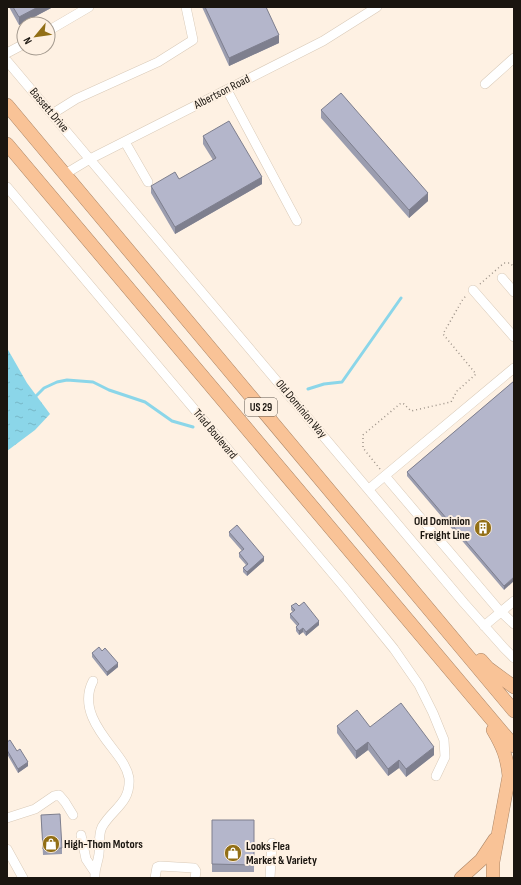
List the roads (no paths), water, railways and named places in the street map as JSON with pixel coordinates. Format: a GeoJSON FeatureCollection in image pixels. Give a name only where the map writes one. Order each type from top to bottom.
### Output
{"type":"FeatureCollection","features":[{"type":"Feature","properties":{"kind":"highway","name":"US 29"},"geometry":{"type":"LineString","coordinates":[[7,105],[514,711]]}},
{"type":"Feature","properties":{"kind":"highway","name":"US 29"},"geometry":{"type":"LineString","coordinates":[[7,144],[514,746]]}},
{"type":"Feature","properties":{"kind":"highway"},"geometry":{"type":"LineString","coordinates":[[410,586],[468,644],[488,668],[514,686]]}},
{"type":"Feature","properties":{"kind":"highway"},"geometry":{"type":"LineString","coordinates":[[469,693],[501,744],[508,763],[510,776],[493,862],[493,878]]}},
{"type":"Feature","properties":{"kind":"highway"},"geometry":{"type":"LineString","coordinates":[[461,878],[481,860],[499,835]]}},
{"type":"Feature","properties":{"kind":"street"},"geometry":{"type":"LineString","coordinates":[[56,26],[89,7]]}},
{"type":"Feature","properties":{"kind":"street"},"geometry":{"type":"LineString","coordinates":[[52,114],[76,99],[158,62],[193,40],[186,7]]}},
{"type":"Feature","properties":{"kind":"street","name":"Albertson Road"},"geometry":{"type":"LineString","coordinates":[[65,174],[90,159],[323,41],[378,7]]}},
{"type":"Feature","properties":{"kind":"street"},"geometry":{"type":"LineString","coordinates":[[7,53],[16,48]]}},
{"type":"Feature","properties":{"kind":"street"},"geometry":{"type":"LineString","coordinates":[[485,84],[514,58]]}},
{"type":"Feature","properties":{"kind":"street","name":"Bassett Drive"},"geometry":{"type":"LineString","coordinates":[[7,61],[90,159]]}},
{"type":"Feature","properties":{"kind":"street"},"geometry":{"type":"LineString","coordinates":[[227,90],[297,221]]}},
{"type":"Feature","properties":{"kind":"street"},"geometry":{"type":"LineString","coordinates":[[125,142],[148,182]]}},
{"type":"Feature","properties":{"kind":"street","name":"Old Dominion Way"},"geometry":{"type":"LineString","coordinates":[[90,159],[484,626],[514,658]]}},
{"type":"Feature","properties":{"kind":"street","name":"Triad Boulevard"},"geometry":{"type":"LineString","coordinates":[[7,187],[344,587],[394,649],[419,685],[444,740],[446,757],[436,776]]}},
{"type":"Feature","properties":{"kind":"street"},"geometry":{"type":"LineString","coordinates":[[7,202],[16,198]]}},
{"type":"Feature","properties":{"kind":"street"},"geometry":{"type":"LineString","coordinates":[[502,278],[514,292]]}},
{"type":"Feature","properties":{"kind":"street"},"geometry":{"type":"LineString","coordinates":[[473,290],[514,337]]}},
{"type":"Feature","properties":{"kind":"street"},"geometry":{"type":"LineString","coordinates":[[369,489],[514,368]]}},
{"type":"Feature","properties":{"kind":"street"},"geometry":{"type":"LineString","coordinates":[[385,475],[498,609],[514,624]]}},
{"type":"Feature","properties":{"kind":"street"},"geometry":{"type":"LineString","coordinates":[[484,626],[514,601]]}},
{"type":"Feature","properties":{"kind":"street"},"geometry":{"type":"LineString","coordinates":[[92,681],[88,695],[89,709],[95,724],[124,764],[128,777],[129,788],[126,798],[101,828],[99,837],[99,856],[95,874]]}},
{"type":"Feature","properties":{"kind":"street"},"geometry":{"type":"LineString","coordinates":[[7,818],[36,809],[59,794],[73,815]]}},
{"type":"Feature","properties":{"kind":"street"},"geometry":{"type":"LineString","coordinates":[[81,835],[86,859],[95,874]]}},
{"type":"Feature","properties":{"kind":"street"},"geometry":{"type":"LineString","coordinates":[[270,878],[272,843]]}},
{"type":"Feature","properties":{"kind":"street"},"geometry":{"type":"LineString","coordinates":[[7,849],[23,878]]}},
{"type":"Feature","properties":{"kind":"street"},"geometry":{"type":"LineString","coordinates":[[155,878],[156,867],[160,866],[194,868],[196,871],[195,878]]}},
{"type":"Feature","properties":{"kind":"water"},"geometry":{"type":"Polygon","coordinates":[[[7,348],[27,383],[50,414],[35,430],[7,451],[7,348]]]}},
{"type":"Feature","properties":{"kind":"waterway"},"geometry":{"type":"LineString","coordinates":[[308,389],[324,384],[342,382],[401,298]]}},
{"type":"Feature","properties":{"kind":"waterway"},"geometry":{"type":"LineString","coordinates":[[33,397],[44,388],[57,382],[67,380],[93,382],[109,390],[145,402],[172,421],[193,427]]}},
{"type":"Feature","properties":{"kind":"place","name":"Old Dominion Freight Line"},"geometry":{"type":"Point","coordinates":[483,528]}},
{"type":"Feature","properties":{"kind":"place","name":"High-Thom Motors"},"geometry":{"type":"Point","coordinates":[51,844]}},
{"type":"Feature","properties":{"kind":"place","name":"Looks Flea Market & Variety"},"geometry":{"type":"Point","coordinates":[233,853]}}]}
